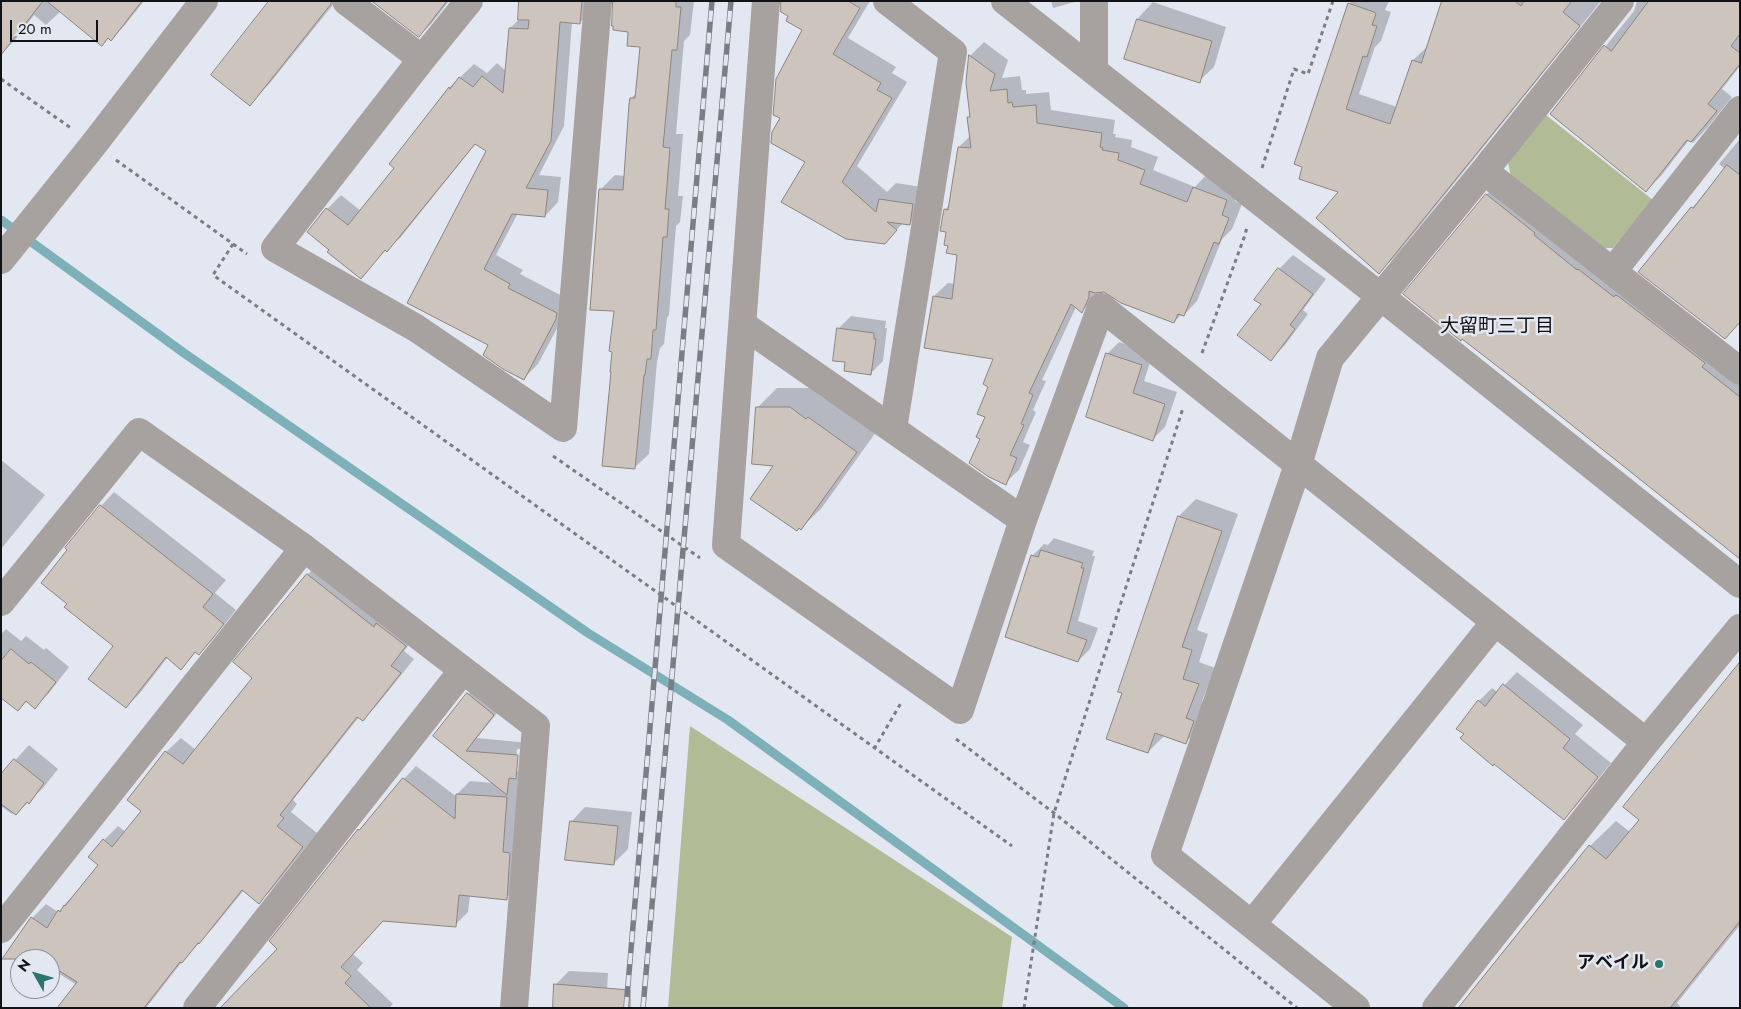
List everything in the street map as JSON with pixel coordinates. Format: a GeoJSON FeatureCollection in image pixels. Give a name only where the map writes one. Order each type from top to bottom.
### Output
{"type":"FeatureCollection","features":[{"type":"Feature","properties":{"kind":"street"},"geometry":{"type":"LineString","coordinates":[[1,260],[94,144],[204,1]]}},
{"type":"Feature","properties":{"kind":"street"},"geometry":{"type":"LineString","coordinates":[[346,1],[422,59]]}},
{"type":"Feature","properties":{"kind":"street"},"geometry":{"type":"LineString","coordinates":[[469,1],[275,248],[416,328],[563,428],[598,1]]}},
{"type":"Feature","properties":{"kind":"street"},"geometry":{"type":"LineString","coordinates":[[766,1],[726,545],[960,710],[1023,520],[1101,307],[1646,742]]}},
{"type":"Feature","properties":{"kind":"street"},"geometry":{"type":"LineString","coordinates":[[887,1],[953,52],[892,429]]}},
{"type":"Feature","properties":{"kind":"street"},"geometry":{"type":"LineString","coordinates":[[1006,1],[1380,296],[1740,584]]}},
{"type":"Feature","properties":{"kind":"street"},"geometry":{"type":"LineString","coordinates":[[1094,1],[1094,70]]}},
{"type":"Feature","properties":{"kind":"street"},"geometry":{"type":"LineString","coordinates":[[1356,1008],[1165,855],[1298,465],[1330,358],[1484,171],[1620,1]]}},
{"type":"Feature","properties":{"kind":"street"},"geometry":{"type":"LineString","coordinates":[[1613,271],[1740,110]]}},
{"type":"Feature","properties":{"kind":"street"},"geometry":{"type":"LineString","coordinates":[[1484,171],[1739,369]]}},
{"type":"Feature","properties":{"kind":"street"},"geometry":{"type":"LineString","coordinates":[[743,325],[1023,520]]}},
{"type":"Feature","properties":{"kind":"street"},"geometry":{"type":"LineString","coordinates":[[1,602],[139,432],[304,548],[536,726],[514,1008]]}},
{"type":"Feature","properties":{"kind":"street"},"geometry":{"type":"LineString","coordinates":[[1,929],[304,548]]}},
{"type":"Feature","properties":{"kind":"street"},"geometry":{"type":"LineString","coordinates":[[1252,924],[1495,622]]}},
{"type":"Feature","properties":{"kind":"street"},"geometry":{"type":"LineString","coordinates":[[1436,1008],[1646,742],[1740,628]]}},
{"type":"Feature","properties":{"kind":"street"},"geometry":{"type":"LineString","coordinates":[[197,1008],[463,670]]}},
{"type":"Feature","properties":{"kind":"path"},"geometry":{"type":"LineString","coordinates":[[1,79],[253,258]]}},
{"type":"Feature","properties":{"kind":"path"},"geometry":{"type":"LineString","coordinates":[[233,244],[213,275],[1012,846]]}},
{"type":"Feature","properties":{"kind":"path"},"geometry":{"type":"LineString","coordinates":[[553,456],[700,558]]}},
{"type":"Feature","properties":{"kind":"path"},"geometry":{"type":"LineString","coordinates":[[874,749],[903,700]]}},
{"type":"Feature","properties":{"kind":"path"},"geometry":{"type":"LineString","coordinates":[[951,735],[1054,813],[1297,1008]]}},
{"type":"Feature","properties":{"kind":"path"},"geometry":{"type":"LineString","coordinates":[[1024,1008],[1054,813]]}},
{"type":"Feature","properties":{"kind":"green space"},"geometry":{"type":"Polygon","coordinates":[[[1546,115],[1653,200],[1613,248],[1601,248],[1511,177],[1508,162],[1546,115]]]}},
{"type":"Feature","properties":{"kind":"green space"},"geometry":{"type":"Polygon","coordinates":[[[690,726],[1012,937],[1002,1008],[668,1008],[690,726]]]}},
{"type":"Feature","properties":{"kind":"building"},"geometry":{"type":"Polygon","coordinates":[[[1,1],[43,1],[1,55],[1,1]]]}},
{"type":"Feature","properties":{"kind":"building"},"geometry":{"type":"Polygon","coordinates":[[[47,1],[142,1],[111,41],[108,38],[102,46],[47,1]]]}},
{"type":"Feature","properties":{"kind":"building"},"geometry":{"type":"Polygon","coordinates":[[[269,1],[331,1],[331,4],[250,106],[211,75],[269,1]]]}},
{"type":"Feature","properties":{"kind":"building"},"geometry":{"type":"Polygon","coordinates":[[[372,1],[447,1],[419,37],[372,1]]]}},
{"type":"Feature","properties":{"kind":"building"},"geometry":{"type":"Polygon","coordinates":[[[519,1],[582,1],[580,24],[560,22],[551,141],[526,188],[548,190],[545,217],[512,214],[484,269],[510,284],[508,288],[557,313],[556,319],[524,380],[503,369],[483,355],[488,345],[407,303],[486,151],[475,144],[387,252],[385,250],[361,279],[327,252],[329,250],[307,232],[326,208],[348,225],[394,168],[389,164],[449,87],[450,89],[459,77],[473,87],[482,76],[503,93],[509,28],[528,29],[529,20],[518,20],[519,1]]]}},
{"type":"Feature","properties":{"kind":"building"},"geometry":{"type":"Polygon","coordinates":[[[613,1],[676,1],[676,7],[681,7],[677,50],[672,50],[663,147],[670,148],[665,209],[669,209],[667,237],[663,237],[656,330],[653,330],[651,359],[647,359],[644,375],[635,469],[602,466],[611,372],[612,352],[609,351],[614,311],[590,310],[599,189],[623,190],[629,104],[630,98],[635,98],[640,47],[627,46],[628,32],[613,30],[613,1]]]}},
{"type":"Feature","properties":{"kind":"building"},"geometry":{"type":"Polygon","coordinates":[[[781,1],[848,1],[860,8],[833,54],[881,83],[877,90],[892,98],[842,182],[876,212],[879,199],[913,204],[910,225],[887,222],[897,230],[885,244],[846,239],[781,202],[805,162],[771,143],[772,132],[780,118],[773,115],[776,79],[802,30],[786,21],[788,16],[781,12],[781,1]]]}},
{"type":"Feature","properties":{"kind":"building"},"geometry":{"type":"Polygon","coordinates":[[[1442,1],[1515,1],[1521,6],[1524,1],[1572,1],[1563,12],[1580,26],[1379,274],[1316,218],[1338,192],[1299,179],[1302,167],[1294,164],[1348,3],[1374,12],[1376,14],[1372,25],[1377,26],[1367,57],[1363,56],[1346,109],[1390,124],[1412,60],[1421,63],[1442,1]]]}},
{"type":"Feature","properties":{"kind":"building"},"geometry":{"type":"Polygon","coordinates":[[[1649,1],[1740,1],[1740,34],[1731,46],[1740,53],[1740,64],[1708,104],[1717,111],[1691,142],[1687,140],[1646,192],[1550,114],[1604,45],[1611,51],[1649,1]]]}},
{"type":"Feature","properties":{"kind":"building"},"geometry":{"type":"Polygon","coordinates":[[[1137,19],[1212,41],[1200,83],[1124,59],[1137,19]]]}},
{"type":"Feature","properties":{"kind":"building"},"geometry":{"type":"Polygon","coordinates":[[[969,55],[995,74],[990,91],[1007,89],[1008,103],[1012,102],[1013,107],[1036,105],[1037,123],[1102,133],[1100,147],[1103,148],[1102,150],[1119,153],[1118,160],[1145,170],[1140,184],[1187,202],[1193,187],[1227,200],[1222,215],[1229,218],[1219,244],[1214,242],[1184,316],[1178,314],[1174,323],[1121,303],[1104,292],[1095,293],[1089,291],[1089,297],[1082,313],[1071,304],[1029,393],[1033,395],[1021,424],[1024,425],[1010,455],[1017,458],[1006,485],[989,477],[969,463],[980,439],[976,437],[985,417],[977,414],[988,387],[983,384],[993,359],[924,348],[933,296],[952,299],[957,255],[946,253],[948,246],[944,245],[946,232],[940,231],[944,209],[948,210],[958,147],[971,148],[967,117],[970,117],[966,83],[969,55]]]}},
{"type":"Feature","properties":{"kind":"building"},"geometry":{"type":"Polygon","coordinates":[[[1727,165],[1740,175],[1740,322],[1725,339],[1638,272],[1727,165]]]}},
{"type":"Feature","properties":{"kind":"building"},"geometry":{"type":"Polygon","coordinates":[[[1486,194],[1577,270],[1614,297],[1615,295],[1618,296],[1705,363],[1702,367],[1740,397],[1740,559],[1519,383],[1462,339],[1461,341],[1403,294],[1486,194]]]}},
{"type":"Feature","properties":{"kind":"building"},"geometry":{"type":"Polygon","coordinates":[[[1278,268],[1313,294],[1290,325],[1295,329],[1271,361],[1237,335],[1261,304],[1254,300],[1278,268]]]}},
{"type":"Feature","properties":{"kind":"building"},"geometry":{"type":"Polygon","coordinates":[[[837,328],[874,333],[874,339],[876,339],[871,375],[844,371],[845,362],[833,361],[837,328]]]}},
{"type":"Feature","properties":{"kind":"building"},"geometry":{"type":"Polygon","coordinates":[[[1106,353],[1142,365],[1133,393],[1165,404],[1153,441],[1086,417],[1106,353]]]}},
{"type":"Feature","properties":{"kind":"building"},"geometry":{"type":"Polygon","coordinates":[[[756,407],[790,407],[806,419],[808,417],[857,452],[801,530],[799,528],[797,531],[750,499],[773,466],[752,464],[756,407]]]}},
{"type":"Feature","properties":{"kind":"building"},"geometry":{"type":"Polygon","coordinates":[[[100,505],[213,594],[203,607],[224,624],[199,655],[195,652],[181,670],[166,657],[126,708],[88,679],[113,646],[64,607],[67,604],[41,583],[67,550],[65,548],[100,505]]]}},
{"type":"Feature","properties":{"kind":"building"},"geometry":{"type":"Polygon","coordinates":[[[1178,516],[1222,531],[1182,647],[1192,650],[1183,679],[1199,684],[1186,718],[1194,721],[1186,744],[1155,733],[1148,753],[1106,739],[1122,693],[1118,692],[1178,516]]]}},
{"type":"Feature","properties":{"kind":"building"},"geometry":{"type":"Polygon","coordinates":[[[1041,550],[1083,563],[1081,568],[1084,568],[1067,633],[1087,640],[1078,662],[1005,637],[1031,555],[1038,557],[1041,550]]]}},
{"type":"Feature","properties":{"kind":"building"},"geometry":{"type":"Polygon","coordinates":[[[307,574],[374,627],[376,623],[406,646],[391,666],[401,673],[363,721],[357,717],[280,815],[284,818],[277,826],[303,847],[259,904],[242,890],[199,944],[182,963],[180,962],[144,1008],[57,1008],[77,982],[60,971],[60,949],[10,949],[10,959],[2,959],[31,917],[47,928],[58,910],[60,912],[98,865],[88,857],[103,839],[112,847],[141,811],[127,800],[165,751],[183,764],[252,678],[233,662],[307,574]]]}},
{"type":"Feature","properties":{"kind":"building"},"geometry":{"type":"Polygon","coordinates":[[[11,649],[56,682],[35,709],[26,701],[18,711],[1,698],[1,661],[11,649]]]}},
{"type":"Feature","properties":{"kind":"building"},"geometry":{"type":"Polygon","coordinates":[[[1740,662],[1740,921],[1670,1008],[1458,1008],[1589,845],[1606,859],[1639,820],[1623,807],[1740,662]]]}},
{"type":"Feature","properties":{"kind":"building"},"geometry":{"type":"Polygon","coordinates":[[[1503,684],[1570,739],[1563,748],[1598,777],[1564,820],[1494,764],[1493,766],[1460,738],[1464,734],[1456,729],[1478,700],[1485,706],[1503,684]]]}},
{"type":"Feature","properties":{"kind":"building"},"geometry":{"type":"Polygon","coordinates":[[[467,693],[494,715],[466,751],[518,755],[516,779],[509,778],[507,795],[433,736],[467,693]]]}},
{"type":"Feature","properties":{"kind":"building"},"geometry":{"type":"Polygon","coordinates":[[[14,759],[44,783],[29,804],[27,802],[16,815],[1,804],[1,774],[14,759]]]}},
{"type":"Feature","properties":{"kind":"building"},"geometry":{"type":"Polygon","coordinates":[[[403,778],[455,819],[456,794],[507,797],[503,852],[510,853],[507,900],[459,895],[456,927],[383,921],[341,967],[351,976],[345,983],[371,1008],[220,1008],[277,949],[269,941],[358,829],[403,778]]]}},
{"type":"Feature","properties":{"kind":"building"},"geometry":{"type":"Polygon","coordinates":[[[570,821],[618,826],[614,865],[565,860],[570,821]]]}},
{"type":"Feature","properties":{"kind":"building"},"geometry":{"type":"Polygon","coordinates":[[[554,984],[630,990],[630,1008],[553,1008],[554,984]]]}},
{"type":"Feature","properties":{"kind":"waterway"},"geometry":{"type":"LineString","coordinates":[[1,220],[184,353],[588,633],[728,720],[1124,1008]]}},
{"type":"Feature","properties":{"kind":"railway"},"geometry":{"type":"LineString","coordinates":[[626,1008],[712,1]]}},
{"type":"Feature","properties":{"kind":"railway"},"geometry":{"type":"LineString","coordinates":[[643,1008],[731,1]]}},
{"type":"Feature","properties":{"kind":"place","name":"アベイル"},"geometry":{"type":"Point","coordinates":[1659,964]}},
{"type":"Feature","properties":{"kind":"district","name":"大留町三丁目"},"geometry":{"type":"Point","coordinates":[1497,327]}}]}
